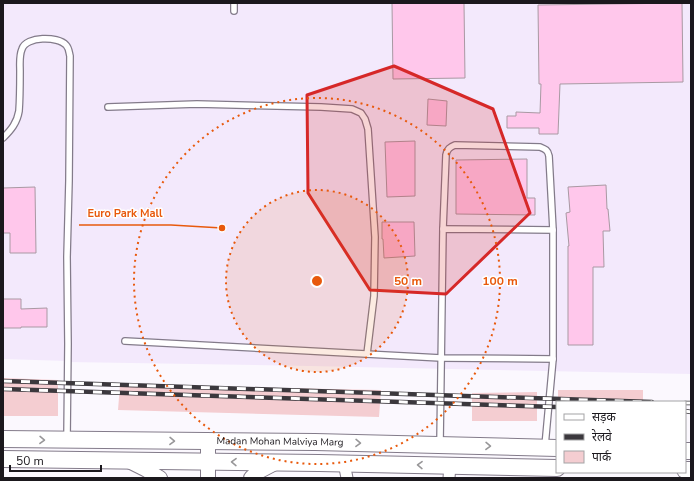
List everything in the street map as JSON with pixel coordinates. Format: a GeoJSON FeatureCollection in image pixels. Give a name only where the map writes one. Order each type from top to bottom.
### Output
{"type":"FeatureCollection","features":[{"type":"Feature","properties":{"kind":"main road","name":"Madan Mohan Malviya Marg"},"geometry":{"type":"LineString","coordinates":[[3,439],[315,442],[551,448]]}},
{"type":"Feature","properties":{"kind":"main road","name":"Madan Mohan Malviya Marg"},"geometry":{"type":"LineString","coordinates":[[3,459],[278,462],[346,470],[450,472],[556,468]]}},
{"type":"Feature","properties":{"kind":"street"},"geometry":{"type":"LineString","coordinates":[[208,442],[208,478]]}},
{"type":"Feature","properties":{"kind":"street"},"geometry":{"type":"LineString","coordinates":[[128,460],[160,478]]}},
{"type":"Feature","properties":{"kind":"street"},"geometry":{"type":"LineString","coordinates":[[251,478],[256,473],[278,462]]}},
{"type":"Feature","properties":{"kind":"lane"},"geometry":{"type":"LineString","coordinates":[[234,3],[234,11]]}},
{"type":"Feature","properties":{"kind":"lane"},"geometry":{"type":"LineString","coordinates":[[3,138],[17,120],[19,106],[20,58],[22,49],[26,43],[31,40],[58,40],[65,44],[68,48],[70,56],[67,257],[67,440]]}},
{"type":"Feature","properties":{"kind":"lane"},"geometry":{"type":"LineString","coordinates":[[108,106],[197,104],[321,107],[352,109],[361,113],[365,119],[368,129],[375,236],[374,296],[367,354]]}},
{"type":"Feature","properties":{"kind":"lane"},"geometry":{"type":"LineString","coordinates":[[440,445],[443,229],[447,150],[451,146],[455,145],[540,147],[549,152],[553,230],[551,448]]}},
{"type":"Feature","properties":{"kind":"lane"},"geometry":{"type":"LineString","coordinates":[[443,229],[553,230]]}},
{"type":"Feature","properties":{"kind":"lane"},"geometry":{"type":"LineString","coordinates":[[125,341],[441,358],[553,359]]}},
{"type":"Feature","properties":{"kind":"highlighted area"},"geometry":{"type":"Polygon","coordinates":[[[394,66],[493,109],[530,213],[446,294],[370,290],[308,193],[307,95],[394,66]]]}},
{"type":"Feature","properties":{"kind":"shaded area"},"geometry":{"type":"Polygon","coordinates":[[[3,3],[691,3],[691,374],[68,362],[3,359],[3,3]]]}},
{"type":"Feature","properties":{"kind":"green space"},"geometry":{"type":"Polygon","coordinates":[[[3,378],[58,380],[58,416],[3,416],[3,378]]]}},
{"type":"Feature","properties":{"kind":"green space"},"geometry":{"type":"Polygon","coordinates":[[[120,385],[381,390],[379,417],[118,410],[120,385]]]}},
{"type":"Feature","properties":{"kind":"green space"},"geometry":{"type":"Polygon","coordinates":[[[558,390],[643,390],[643,401],[558,401],[558,390]]]}},
{"type":"Feature","properties":{"kind":"green space"},"geometry":{"type":"Polygon","coordinates":[[[537,392],[537,421],[472,421],[472,393],[537,392]]]}},
{"type":"Feature","properties":{"kind":"building"},"geometry":{"type":"Polygon","coordinates":[[[392,3],[464,3],[465,78],[393,79],[392,3]]]}},
{"type":"Feature","properties":{"kind":"building"},"geometry":{"type":"Polygon","coordinates":[[[682,3],[683,82],[560,84],[558,134],[539,134],[539,128],[507,128],[507,116],[516,116],[516,112],[540,113],[541,84],[539,84],[538,5],[682,3]]]}},
{"type":"Feature","properties":{"kind":"building"},"geometry":{"type":"Polygon","coordinates":[[[428,99],[447,101],[446,126],[427,125],[428,99]]]}},
{"type":"Feature","properties":{"kind":"building"},"geometry":{"type":"Polygon","coordinates":[[[415,141],[415,196],[387,197],[385,142],[415,141]]]}},
{"type":"Feature","properties":{"kind":"building"},"geometry":{"type":"Polygon","coordinates":[[[527,159],[527,198],[535,198],[535,215],[456,214],[456,160],[527,159]]]}},
{"type":"Feature","properties":{"kind":"building"},"geometry":{"type":"Polygon","coordinates":[[[606,185],[610,231],[603,231],[604,267],[593,267],[593,345],[568,345],[569,246],[566,213],[570,212],[568,187],[606,185]]]}},
{"type":"Feature","properties":{"kind":"building"},"geometry":{"type":"Polygon","coordinates":[[[35,187],[36,253],[10,253],[10,233],[3,233],[3,188],[35,187]]]}},
{"type":"Feature","properties":{"kind":"building"},"geometry":{"type":"Polygon","coordinates":[[[382,222],[414,222],[415,256],[384,258],[382,222]]]}},
{"type":"Feature","properties":{"kind":"building"},"geometry":{"type":"Polygon","coordinates":[[[3,299],[21,299],[21,309],[47,308],[47,327],[3,328],[3,299]]]}},
{"type":"Feature","properties":{"kind":"railway"},"geometry":{"type":"LineString","coordinates":[[3,381],[621,401]]}},
{"type":"Feature","properties":{"kind":"railway"},"geometry":{"type":"LineString","coordinates":[[3,389],[556,407]]}},
{"type":"Feature","properties":{"kind":"railway"},"geometry":{"type":"LineString","coordinates":[[686,403],[691,403]]}},
{"type":"Feature","properties":{"kind":"railway"},"geometry":{"type":"LineString","coordinates":[[686,411],[691,412]]}},
{"type":"Feature","properties":{"kind":"place","name":"Euro Park Mall"},"geometry":{"type":"Point","coordinates":[222,228]}}]}
